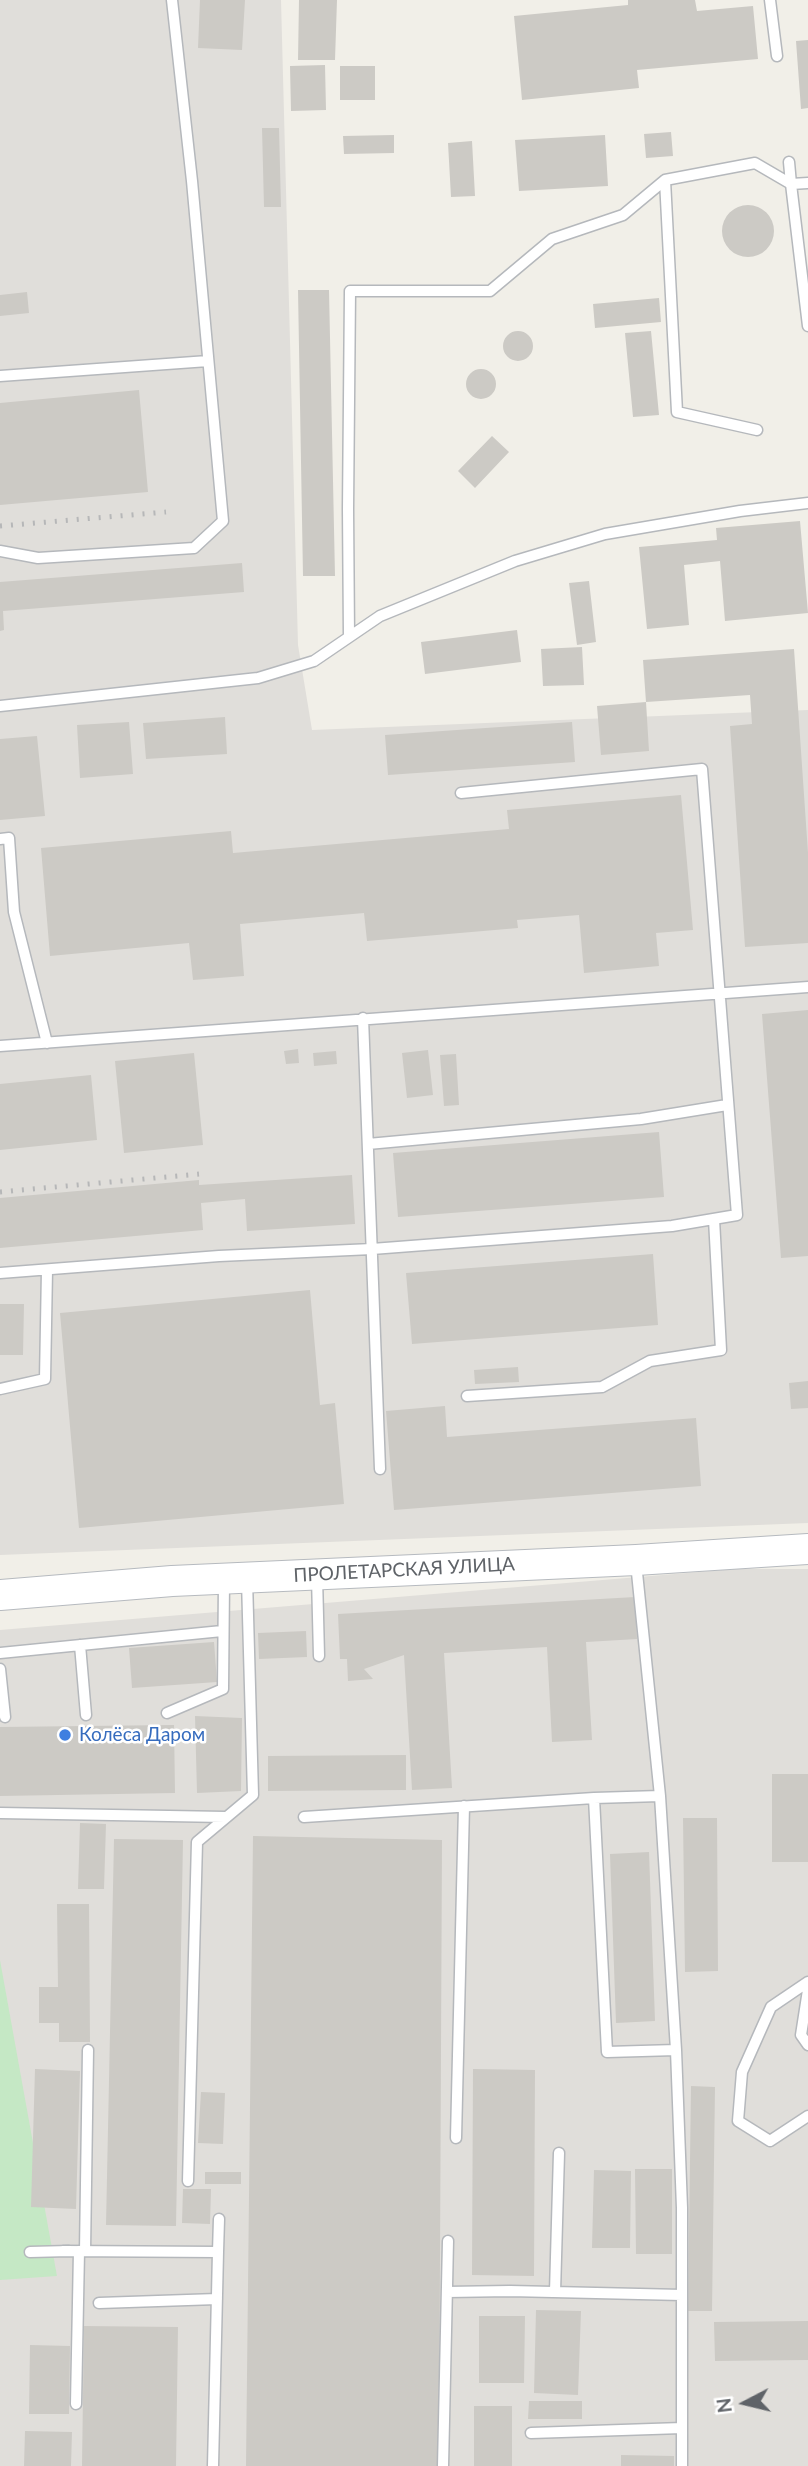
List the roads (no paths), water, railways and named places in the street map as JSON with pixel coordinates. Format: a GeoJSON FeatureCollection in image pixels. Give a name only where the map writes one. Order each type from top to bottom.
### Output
{"type":"FeatureCollection","features":[{"type":"Feature","properties":{"kind":"street","name":"ПРОЛЕТАРСКАЯ УЛИЦА"},"geometry":{"type":"LineString","coordinates":[[0,1595],[172,1581],[636,1560],[808,1549]]}},
{"type":"Feature","properties":{"kind":"lane"},"geometry":{"type":"LineString","coordinates":[[0,551],[38,558],[194,548],[223,520],[192,181],[172,0]]}},
{"type":"Feature","properties":{"kind":"lane"},"geometry":{"type":"LineString","coordinates":[[770,0],[777,56]]}},
{"type":"Feature","properties":{"kind":"lane"},"geometry":{"type":"LineString","coordinates":[[789,162],[808,326]]}},
{"type":"Feature","properties":{"kind":"lane"},"geometry":{"type":"LineString","coordinates":[[349,637],[350,290],[490,291],[552,239],[623,215],[665,180],[755,163],[791,184],[808,183]]}},
{"type":"Feature","properties":{"kind":"lane"},"geometry":{"type":"LineString","coordinates":[[665,180],[677,412],[757,430]]}},
{"type":"Feature","properties":{"kind":"lane"},"geometry":{"type":"LineString","coordinates":[[0,376],[208,361]]}},
{"type":"Feature","properties":{"kind":"lane"},"geometry":{"type":"LineString","coordinates":[[0,706],[258,678],[314,661],[380,616],[515,561],[605,534],[740,511],[808,503]]}},
{"type":"Feature","properties":{"kind":"lane"},"geometry":{"type":"LineString","coordinates":[[0,1273],[672,1226],[737,1215],[702,769],[461,793]]}},
{"type":"Feature","properties":{"kind":"lane"},"geometry":{"type":"LineString","coordinates":[[0,839],[9,838],[13,912],[47,1043]]}},
{"type":"Feature","properties":{"kind":"lane"},"geometry":{"type":"LineString","coordinates":[[0,1046],[808,987]]}},
{"type":"Feature","properties":{"kind":"lane"},"geometry":{"type":"LineString","coordinates":[[363,1018],[380,1469]]}},
{"type":"Feature","properties":{"kind":"lane"},"geometry":{"type":"LineString","coordinates":[[368,1144],[641,1119],[727,1105]]}},
{"type":"Feature","properties":{"kind":"lane"},"geometry":{"type":"LineString","coordinates":[[467,1396],[602,1387],[650,1361],[721,1350],[714,1219]]}},
{"type":"Feature","properties":{"kind":"lane"},"geometry":{"type":"LineString","coordinates":[[0,1389],[46,1379],[47,1269]]}},
{"type":"Feature","properties":{"kind":"lane"},"geometry":{"type":"LineString","coordinates":[[636,1560],[660,1796],[676,2050],[682,2208],[682,2466]]}},
{"type":"Feature","properties":{"kind":"lane"},"geometry":{"type":"LineString","coordinates":[[317,1574],[319,1656]]}},
{"type":"Feature","properties":{"kind":"lane"},"geometry":{"type":"LineString","coordinates":[[167,1713],[223,1689],[222,1631],[236,1578]]}},
{"type":"Feature","properties":{"kind":"lane"},"geometry":{"type":"LineString","coordinates":[[188,2181],[197,1842],[253,1795],[236,1578]]}},
{"type":"Feature","properties":{"kind":"lane"},"geometry":{"type":"LineString","coordinates":[[0,1653],[222,1631]]}},
{"type":"Feature","properties":{"kind":"lane"},"geometry":{"type":"LineString","coordinates":[[80,1645],[86,1715]]}},
{"type":"Feature","properties":{"kind":"lane"},"geometry":{"type":"LineString","coordinates":[[0,1669],[5,1717]]}},
{"type":"Feature","properties":{"kind":"lane"},"geometry":{"type":"LineString","coordinates":[[304,1817],[660,1796]]}},
{"type":"Feature","properties":{"kind":"lane"},"geometry":{"type":"LineString","coordinates":[[594,1798],[607,2053],[676,2050]]}},
{"type":"Feature","properties":{"kind":"lane"},"geometry":{"type":"LineString","coordinates":[[456,2138],[464,1806]]}},
{"type":"Feature","properties":{"kind":"lane"},"geometry":{"type":"LineString","coordinates":[[0,1813],[225,1817]]}},
{"type":"Feature","properties":{"kind":"lane"},"geometry":{"type":"LineString","coordinates":[[808,1982],[771,2007],[742,2072],[738,2121],[770,2141],[808,2116]]}},
{"type":"Feature","properties":{"kind":"lane"},"geometry":{"type":"LineString","coordinates":[[808,1990],[802,2035],[808,2045]]}},
{"type":"Feature","properties":{"kind":"lane"},"geometry":{"type":"LineString","coordinates":[[76,2404],[74,2251],[88,2050]]}},
{"type":"Feature","properties":{"kind":"lane"},"geometry":{"type":"LineString","coordinates":[[555,2292],[559,2154]]}},
{"type":"Feature","properties":{"kind":"lane"},"geometry":{"type":"LineString","coordinates":[[212,2466],[219,2219]]}},
{"type":"Feature","properties":{"kind":"lane"},"geometry":{"type":"LineString","coordinates":[[443,2466],[448,2241]]}},
{"type":"Feature","properties":{"kind":"lane"},"geometry":{"type":"LineString","coordinates":[[30,2252],[218,2252]]}},
{"type":"Feature","properties":{"kind":"lane"},"geometry":{"type":"LineString","coordinates":[[447,2292],[682,2295]]}},
{"type":"Feature","properties":{"kind":"lane"},"geometry":{"type":"LineString","coordinates":[[99,2304],[218,2299]]}},
{"type":"Feature","properties":{"kind":"lane"},"geometry":{"type":"LineString","coordinates":[[531,2433],[682,2428]]}},
{"type":"Feature","properties":{"kind":"railway"},"geometry":{"type":"LineString","coordinates":[[0,526],[166,512]]}},
{"type":"Feature","properties":{"kind":"railway"},"geometry":{"type":"LineString","coordinates":[[0,1192],[199,1174]]}},
{"type":"Feature","properties":{"kind":"place","name":"Колёса Даром"},"geometry":{"type":"Point","coordinates":[65,1735]}}]}
